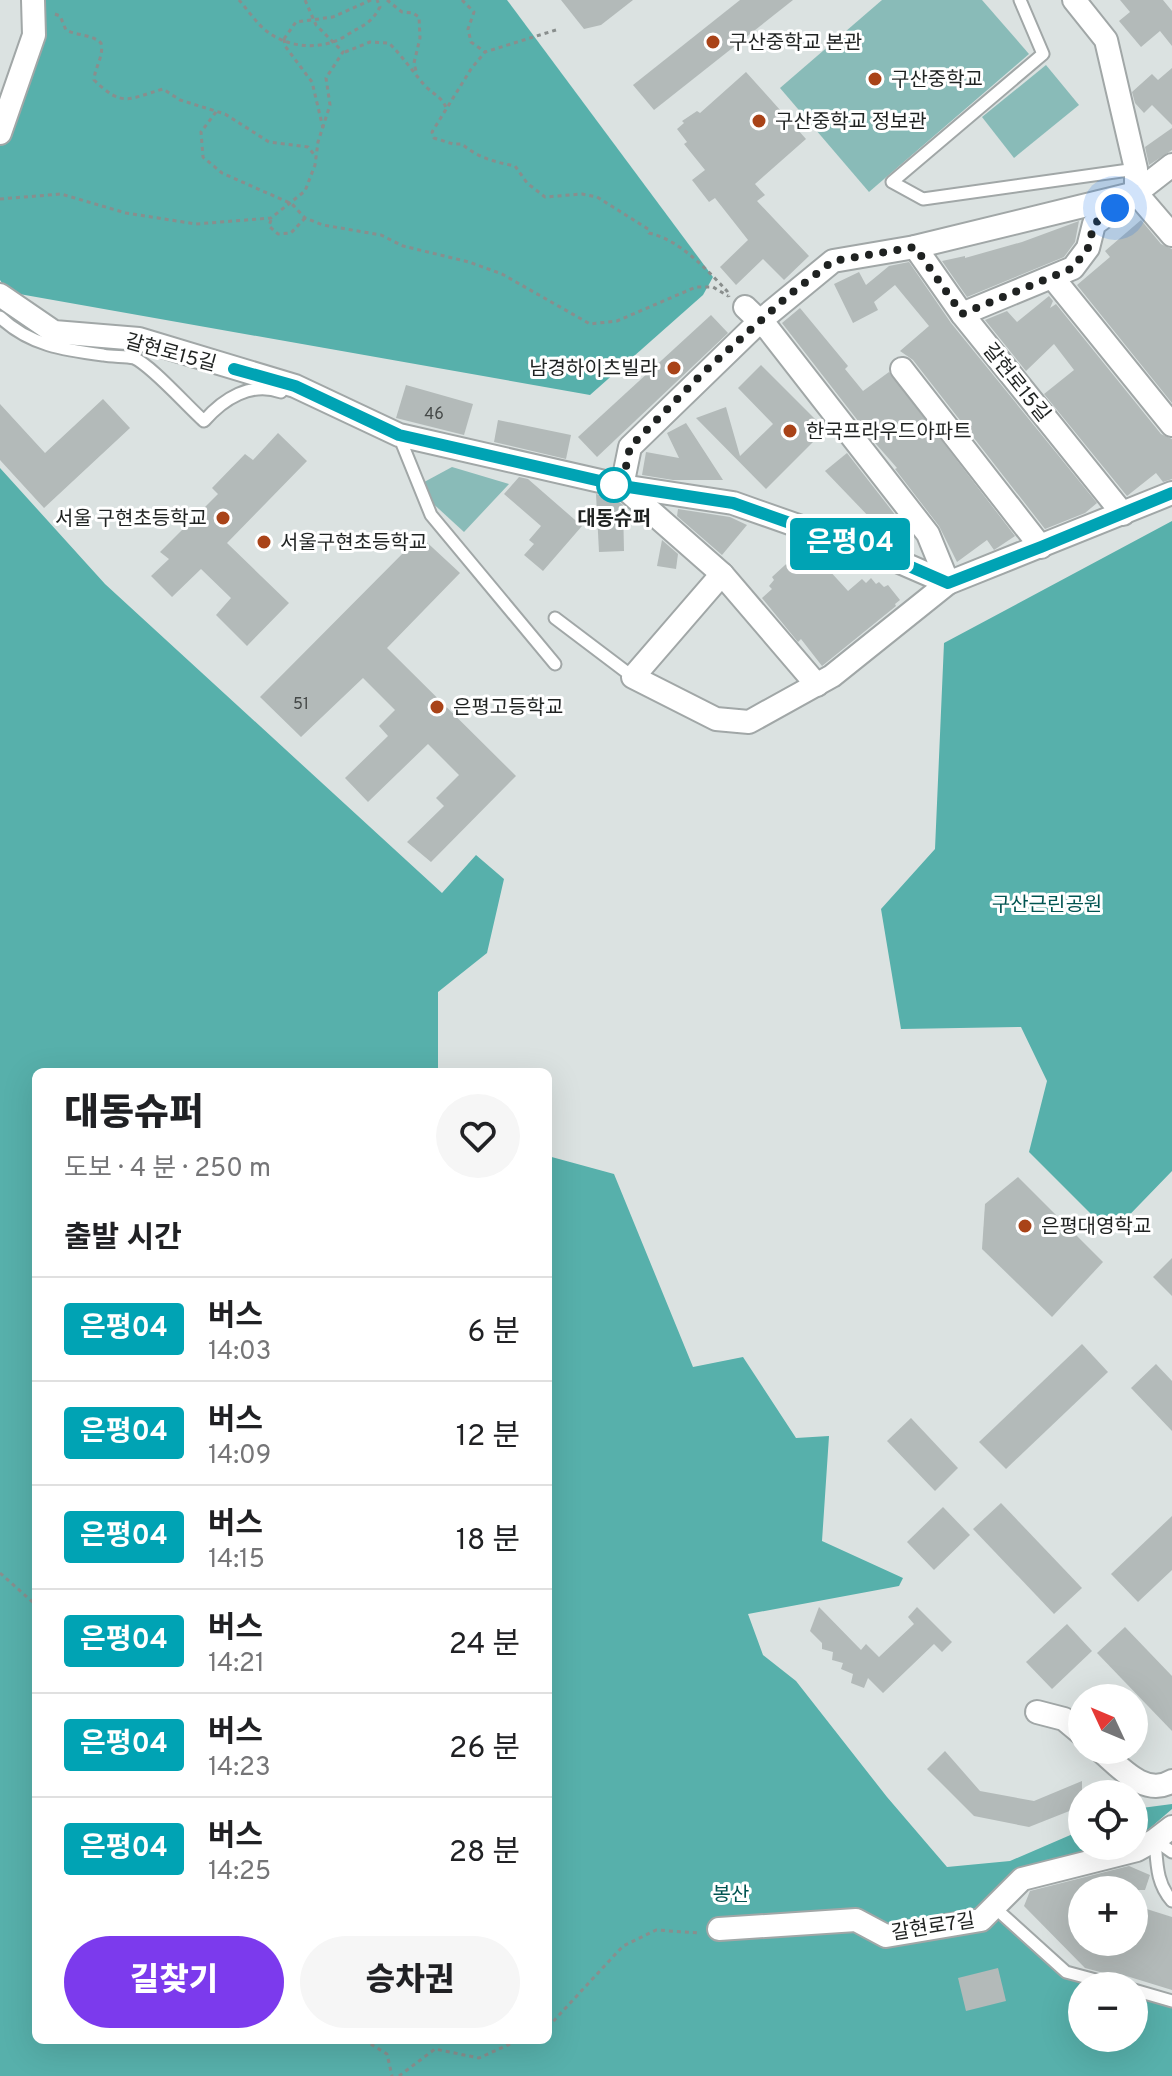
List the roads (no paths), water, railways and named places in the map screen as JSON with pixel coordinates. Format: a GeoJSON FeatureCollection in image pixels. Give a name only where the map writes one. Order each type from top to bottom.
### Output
{"type":"FeatureCollection","features":[{"type":"Feature","properties":{"kind":"street"},"geometry":{"type":"LineString","coordinates":[[1074,0],[1106,40],[1136,169],[1136,193],[1172,235]]}},
{"type":"Feature","properties":{"kind":"street"},"geometry":{"type":"LineString","coordinates":[[0,133],[34,35],[33,6]]}},
{"type":"Feature","properties":{"kind":"street"},"geometry":{"type":"LineString","coordinates":[[962,314],[1073,268],[1088,248],[1094,224],[1172,165]]}},
{"type":"Feature","properties":{"kind":"street"},"geometry":{"type":"LineString","coordinates":[[817,685],[722,574],[622,486],[630,447],[745,308],[833,261],[915,247],[1136,193]]}},
{"type":"Feature","properties":{"kind":"street","name":"갈현로15길"},"geometry":{"type":"LineString","coordinates":[[915,247],[962,314],[1123,514]]}},
{"type":"Feature","properties":{"kind":"street"},"geometry":{"type":"LineString","coordinates":[[1053,278],[1172,425]]}},
{"type":"Feature","properties":{"kind":"street","name":"갈현로15길"},"geometry":{"type":"LineString","coordinates":[[0,295],[54,332],[139,339],[295,386],[399,435],[622,486],[733,503],[895,560],[948,583]]}},
{"type":"Feature","properties":{"kind":"street"},"geometry":{"type":"LineString","coordinates":[[745,308],[928,534],[948,583]]}},
{"type":"Feature","properties":{"kind":"street"},"geometry":{"type":"LineString","coordinates":[[902,369],[1041,547]]}},
{"type":"Feature","properties":{"kind":"street"},"geometry":{"type":"LineString","coordinates":[[722,574],[633,677],[716,719],[749,722],[832,676],[948,583],[1172,493]]}},
{"type":"Feature","properties":{"kind":"street"},"geometry":{"type":"LineString","coordinates":[[1037,1712],[1068,1722]]}},
{"type":"Feature","properties":{"kind":"street"},"geometry":{"type":"LineString","coordinates":[[1117,1764],[1139,1783],[1167,1785],[1172,1781]]}},
{"type":"Feature","properties":{"kind":"street","name":"갈현로7길"},"geometry":{"type":"LineString","coordinates":[[719,1929],[856,1920],[886,1936],[981,1920],[1022,1879],[1166,1840]]}},
{"type":"Feature","properties":{"kind":"lane"},"geometry":{"type":"LineString","coordinates":[[1020,0],[1043,54],[892,182],[923,199],[1136,169]]}},
{"type":"Feature","properties":{"kind":"lane"},"geometry":{"type":"LineString","coordinates":[[0,317],[21,335],[38,343],[64,350],[133,358],[204,421],[216,407],[246,389],[274,389],[310,402],[337,406]]}},
{"type":"Feature","properties":{"kind":"lane"},"geometry":{"type":"LineString","coordinates":[[399,435],[431,515],[555,664]]}},
{"type":"Feature","properties":{"kind":"lane"},"geometry":{"type":"LineString","coordinates":[[555,618],[633,677]]}},
{"type":"Feature","properties":{"kind":"lane"},"geometry":{"type":"LineString","coordinates":[[1166,1840],[1158,1877],[1172,1901]]}},
{"type":"Feature","properties":{"kind":"lane"},"geometry":{"type":"LineString","coordinates":[[994,1907],[1068,1973]]}},
{"type":"Feature","properties":{"kind":"lane"},"geometry":{"type":"LineString","coordinates":[[1148,1994],[1172,2001]]}},
{"type":"Feature","properties":{"kind":"place","name":"구산중학교 본관"},"geometry":{"type":"Point","coordinates":[713,42]}},
{"type":"Feature","properties":{"kind":"place","name":"구산중학교"},"geometry":{"type":"Point","coordinates":[875,79]}},
{"type":"Feature","properties":{"kind":"place","name":"구산중학교 정보관"},"geometry":{"type":"Point","coordinates":[759,121]}},
{"type":"Feature","properties":{"kind":"place","name":"남경하이츠빌라"},"geometry":{"type":"Point","coordinates":[674,368]}},
{"type":"Feature","properties":{"kind":"place","name":"한국프라우드아파트"},"geometry":{"type":"Point","coordinates":[790,431]}},
{"type":"Feature","properties":{"kind":"place","name":"대동슈퍼"},"geometry":{"type":"Point","coordinates":[614,485]}},
{"type":"Feature","properties":{"kind":"place","name":"서울 구현초등학교"},"geometry":{"type":"Point","coordinates":[223,518]}},
{"type":"Feature","properties":{"kind":"place","name":"서울구현초등학교"},"geometry":{"type":"Point","coordinates":[264,542]}},
{"type":"Feature","properties":{"kind":"place","name":"은평고등학교"},"geometry":{"type":"Point","coordinates":[437,707]}},
{"type":"Feature","properties":{"kind":"place","name":"은평대영학교"},"geometry":{"type":"Point","coordinates":[1025,1226]}},
{"type":"Feature","properties":{"kind":"park label","name":"구산근린공원"},"geometry":{"type":"Point","coordinates":[1047,904]}},
{"type":"Feature","properties":{"kind":"park label","name":"봉산"},"geometry":{"type":"Point","coordinates":[731,1894]}}]}
